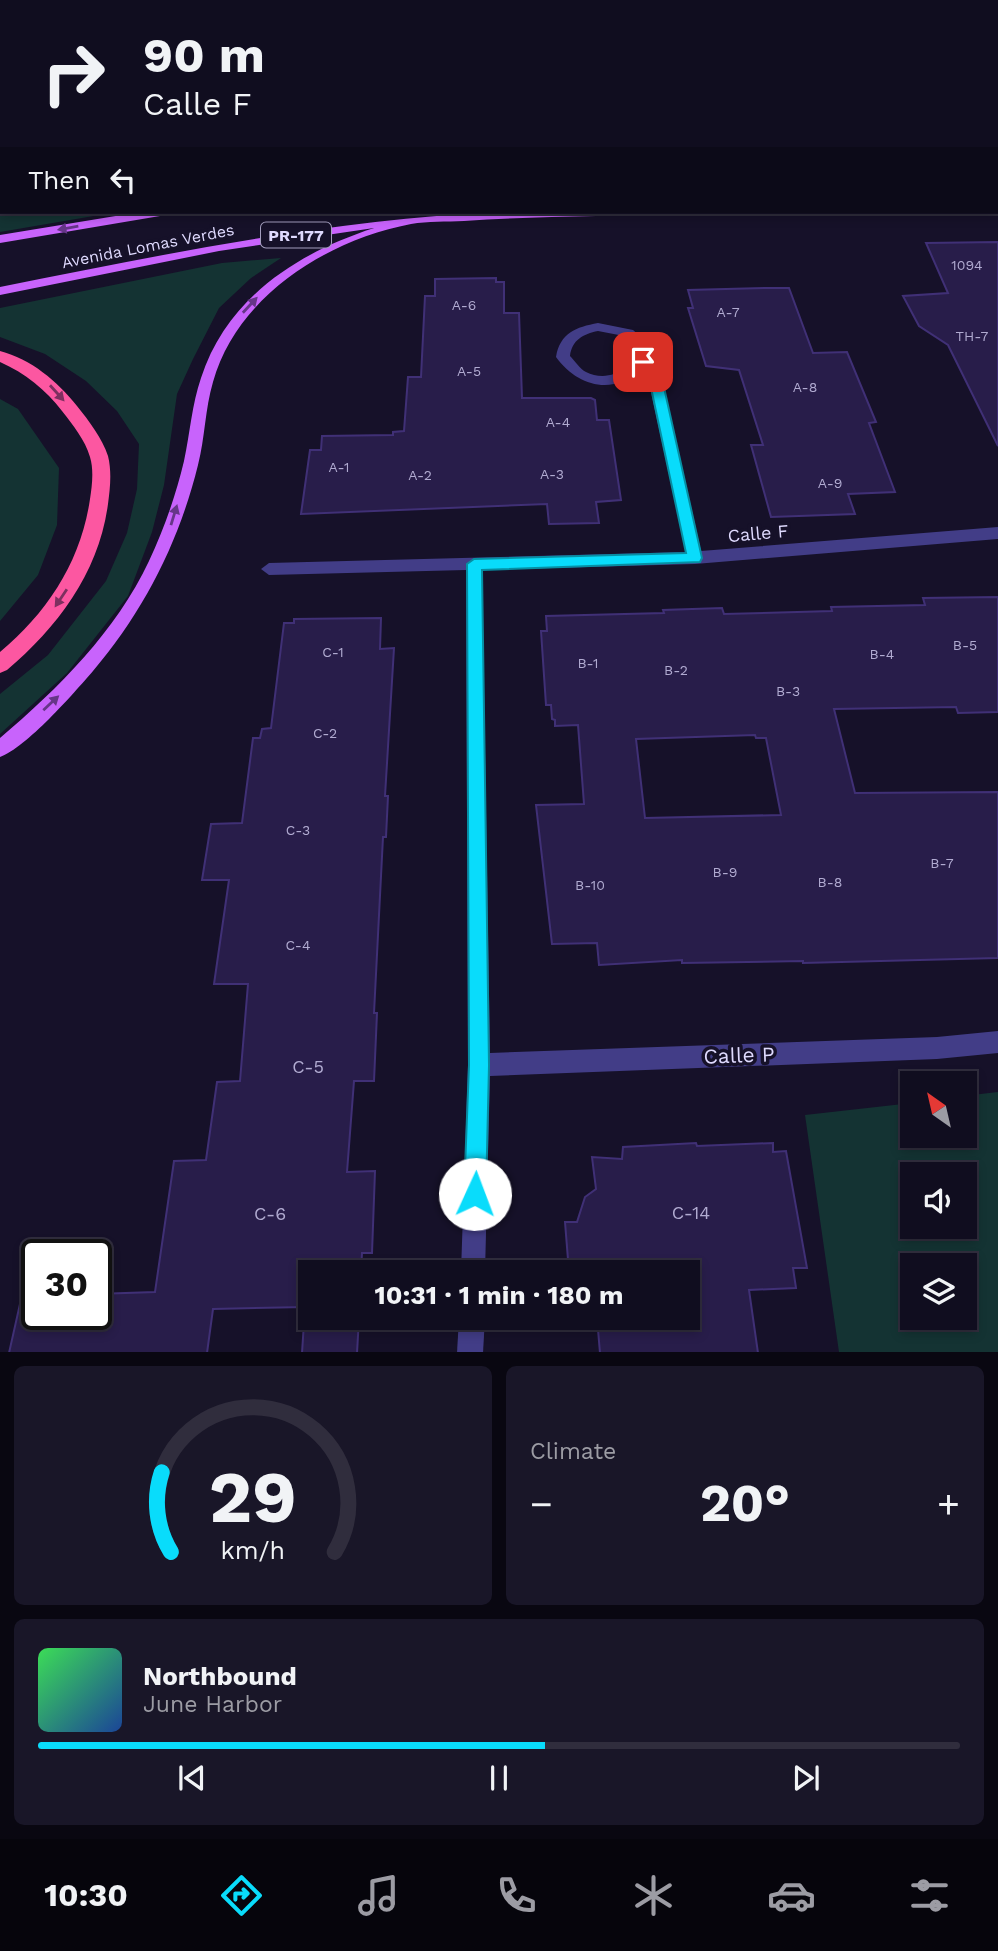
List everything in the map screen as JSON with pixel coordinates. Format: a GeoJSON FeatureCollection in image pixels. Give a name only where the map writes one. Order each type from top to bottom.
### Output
{"type":"FeatureCollection","features":[{"type":"Feature","properties":{"kind":"highway"},"geometry":{"type":"LineString","coordinates":[[0,356],[51,386],[86,432],[98,456],[101,473],[96,529],[63,598],[20,649],[0,664]]}},
{"type":"Feature","properties":{"kind":"main road","name":"Avenida Lomas Verdes"},"geometry":{"type":"LineString","coordinates":[[0,239],[148,214]]}},
{"type":"Feature","properties":{"kind":"main road","name":"Avenida Lomas Verdes"},"geometry":{"type":"LineString","coordinates":[[0,291],[257,241],[467,216],[532,214]]}},
{"type":"Feature","properties":{"kind":"main road"},"geometry":{"type":"LineString","coordinates":[[0,749],[74,681],[147,583],[170,530],[191,463],[207,378],[222,340],[245,309],[265,289],[312,258],[331,248],[406,222]]}},
{"type":"Feature","properties":{"kind":"street"},"geometry":{"type":"LineString","coordinates":[[643,362],[628,376],[601,380],[577,372],[564,357],[564,348],[575,333],[598,327],[612,328],[634,337],[645,353],[643,362],[656,383],[695,558]]}},
{"type":"Feature","properties":{"kind":"street","name":"Calle F"},"geometry":{"type":"LineString","coordinates":[[269,569],[695,558],[998,533]]}},
{"type":"Feature","properties":{"kind":"street"},"geometry":{"type":"LineString","coordinates":[[473,1260],[479,1065],[474,564]]}},
{"type":"Feature","properties":{"kind":"street","name":"Calle P"},"geometry":{"type":"LineString","coordinates":[[479,1065],[937,1048],[998,1042]]}},
{"type":"Feature","properties":{"kind":"street"},"geometry":{"type":"LineString","coordinates":[[470,1352],[471,1330]]}},
{"type":"Feature","properties":{"kind":"green space"},"geometry":{"type":"Polygon","coordinates":[[[2,214],[105,214],[0,232],[0,215],[2,214]]]}},
{"type":"Feature","properties":{"kind":"green space"},"geometry":{"type":"Polygon","coordinates":[[[281,258],[251,278],[219,308],[177,394],[164,485],[152,532],[128,596],[67,673],[0,734],[0,694],[48,655],[106,581],[127,533],[137,489],[139,444],[117,411],[86,381],[45,354],[0,337],[0,308],[222,263],[281,258]]]}},
{"type":"Feature","properties":{"kind":"green space"},"geometry":{"type":"Polygon","coordinates":[[[0,399],[18,409],[59,468],[57,525],[38,575],[0,621],[0,399]]]}},
{"type":"Feature","properties":{"kind":"green space"},"geometry":{"type":"Polygon","coordinates":[[[998,1092],[998,1352],[839,1352],[805,1115],[900,1104],[900,1148],[977,1148],[977,1094],[998,1092]]]}},
{"type":"Feature","properties":{"kind":"building"},"geometry":{"type":"Polygon","coordinates":[[[998,242],[998,446],[948,345],[919,326],[903,296],[948,293],[926,243],[998,242]]]}},
{"type":"Feature","properties":{"kind":"building"},"geometry":{"type":"Polygon","coordinates":[[[496,278],[496,282],[504,282],[504,313],[519,313],[522,398],[595,400],[597,420],[609,420],[621,500],[596,502],[599,523],[549,524],[547,504],[301,514],[310,450],[321,450],[322,436],[393,435],[393,432],[404,431],[408,377],[421,377],[425,296],[435,296],[435,279],[496,278]]]}},
{"type":"Feature","properties":{"kind":"building"},"geometry":{"type":"Polygon","coordinates":[[[789,288],[813,353],[847,352],[876,422],[869,423],[895,492],[848,494],[855,514],[771,517],[751,445],[763,445],[739,370],[706,366],[688,308],[693,308],[688,290],[789,288]]]}},
{"type":"Feature","properties":{"kind":"building"},"geometry":{"type":"Polygon","coordinates":[[[998,597],[998,712],[958,713],[956,707],[834,709],[855,793],[998,792],[998,958],[803,963],[682,963],[682,960],[599,965],[597,943],[552,944],[536,805],[584,804],[578,725],[555,726],[551,705],[546,705],[541,631],[547,631],[546,616],[664,613],[663,610],[722,608],[724,614],[832,611],[831,607],[925,605],[923,598],[998,597]],[[755,735],[636,739],[645,818],[781,815],[766,738],[756,738],[755,735]]]}},
{"type":"Feature","properties":{"kind":"building"},"geometry":{"type":"Polygon","coordinates":[[[381,618],[380,649],[394,648],[385,796],[388,796],[386,837],[383,837],[374,1013],[377,1013],[374,1081],[354,1081],[347,1172],[375,1171],[372,1253],[362,1253],[362,1260],[298,1260],[298,1307],[213,1309],[207,1352],[9,1352],[21,1299],[21,1330],[112,1330],[112,1293],[155,1292],[174,1161],[206,1160],[217,1082],[240,1081],[248,984],[214,984],[229,880],[202,880],[211,824],[242,823],[253,738],[260,738],[262,729],[271,728],[284,623],[294,623],[294,619],[381,618]]]}},
{"type":"Feature","properties":{"kind":"building"},"geometry":{"type":"Polygon","coordinates":[[[696,1143],[697,1146],[773,1143],[773,1152],[786,1151],[807,1268],[793,1268],[796,1288],[749,1290],[758,1352],[600,1352],[598,1330],[700,1330],[700,1260],[568,1260],[565,1222],[577,1222],[585,1197],[596,1189],[592,1157],[622,1159],[623,1147],[696,1143]]]}},
{"type":"Feature","properties":{"kind":"building"},"geometry":{"type":"Polygon","coordinates":[[[304,1330],[358,1330],[357,1352],[302,1352],[304,1330]]]}},
{"type":"Feature","properties":{"kind":"route"},"geometry":{"type":"LineString","coordinates":[[475,1194],[479,1065],[474,564],[695,558],[656,383],[643,362]]}}]}
